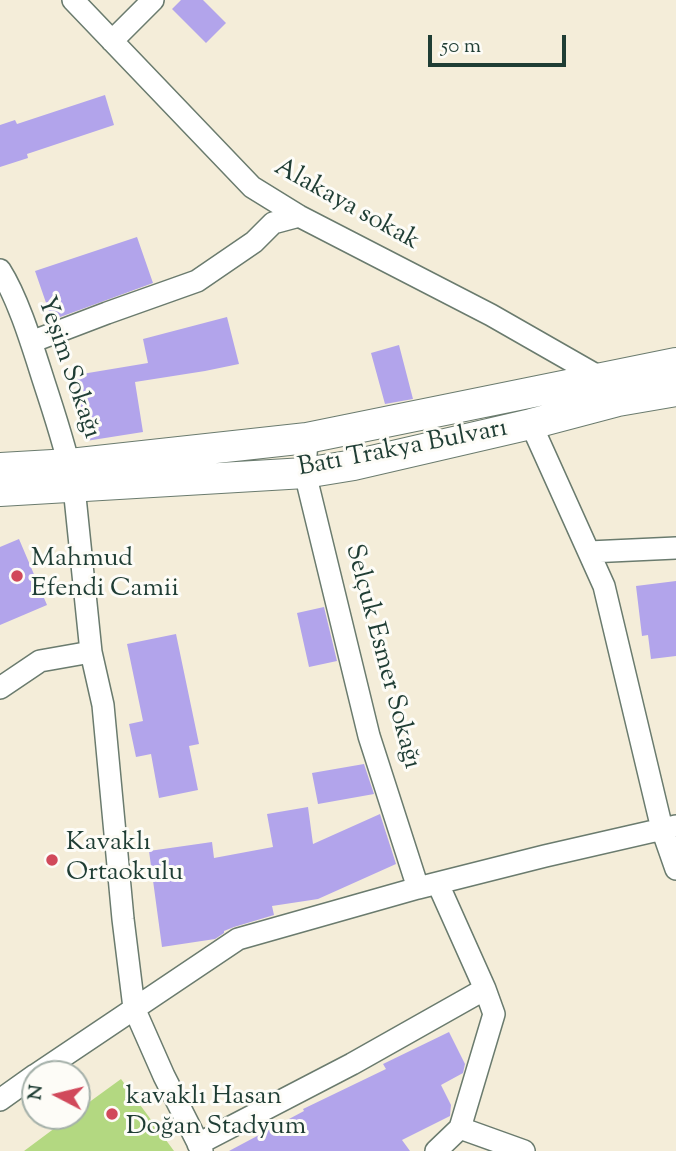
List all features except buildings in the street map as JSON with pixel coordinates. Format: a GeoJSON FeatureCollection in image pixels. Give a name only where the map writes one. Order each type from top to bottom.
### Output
{"type":"FeatureCollection","features":[{"type":"Feature","properties":{"kind":"main road","name":"Batı Trakya Bulvarı"},"geometry":{"type":"LineString","coordinates":[[0,491],[72,475],[307,438],[676,363]]}},
{"type":"Feature","properties":{"kind":"main road","name":"Batı Trakya Bulvarı"},"geometry":{"type":"LineString","coordinates":[[0,468],[72,475],[305,472],[354,464],[531,424],[618,401],[676,391]]}},
{"type":"Feature","properties":{"kind":"street","name":"Alakaya sokak"},"geometry":{"type":"LineString","coordinates":[[73,0],[252,187],[299,216],[491,315],[603,379]]}},
{"type":"Feature","properties":{"kind":"street"},"geometry":{"type":"LineString","coordinates":[[112,41],[153,0]]}},
{"type":"Feature","properties":{"kind":"street"},"geometry":{"type":"LineString","coordinates":[[31,342],[197,281],[254,242],[273,223],[299,216]]}},
{"type":"Feature","properties":{"kind":"street","name":"Yeşim Sokağı"},"geometry":{"type":"LineString","coordinates":[[1,272],[31,342],[72,475],[91,652],[103,705],[134,1008],[200,1148]]}},
{"type":"Feature","properties":{"kind":"street"},"geometry":{"type":"LineString","coordinates":[[531,424],[604,586],[669,828],[676,869]]}},
{"type":"Feature","properties":{"kind":"street","name":"Selçuk Esmer Sokağı"},"geometry":{"type":"LineString","coordinates":[[307,438],[305,472],[369,736],[428,886],[485,989],[494,1014],[460,1128]]}},
{"type":"Feature","properties":{"kind":"street"},"geometry":{"type":"LineString","coordinates":[[589,552],[676,548]]}},
{"type":"Feature","properties":{"kind":"street"},"geometry":{"type":"LineString","coordinates":[[0,688],[40,661],[91,652]]}},
{"type":"Feature","properties":{"kind":"street"},"geometry":{"type":"LineString","coordinates":[[58,1060],[237,939],[428,886],[669,828]]}},
{"type":"Feature","properties":{"kind":"street"},"geometry":{"type":"LineString","coordinates":[[200,1148],[485,989]]}},
{"type":"Feature","properties":{"kind":"street"},"geometry":{"type":"LineString","coordinates":[[3,1090],[21,1082]]}},
{"type":"Feature","properties":{"kind":"street"},"geometry":{"type":"LineString","coordinates":[[436,1151],[460,1128],[524,1151]]}},
{"type":"Feature","properties":{"kind":"green space","name":"kavaklı Hasan Doğan Stadyum"},"geometry":{"type":"Polygon","coordinates":[[[121,1079],[174,1151],[24,1151],[52,1130],[91,1130],[91,1101],[121,1079]]]}},
{"type":"Feature","properties":{"kind":"place","name":"Mahmud Efendi Camii"},"geometry":{"type":"Point","coordinates":[17,576]}},
{"type":"Feature","properties":{"kind":"place","name":"Kavaklı Ortaokulu"},"geometry":{"type":"Point","coordinates":[52,860]}},
{"type":"Feature","properties":{"kind":"place","name":"kavaklı Hasan Doğan Stadyum"},"geometry":{"type":"Point","coordinates":[112,1114]}}]}
